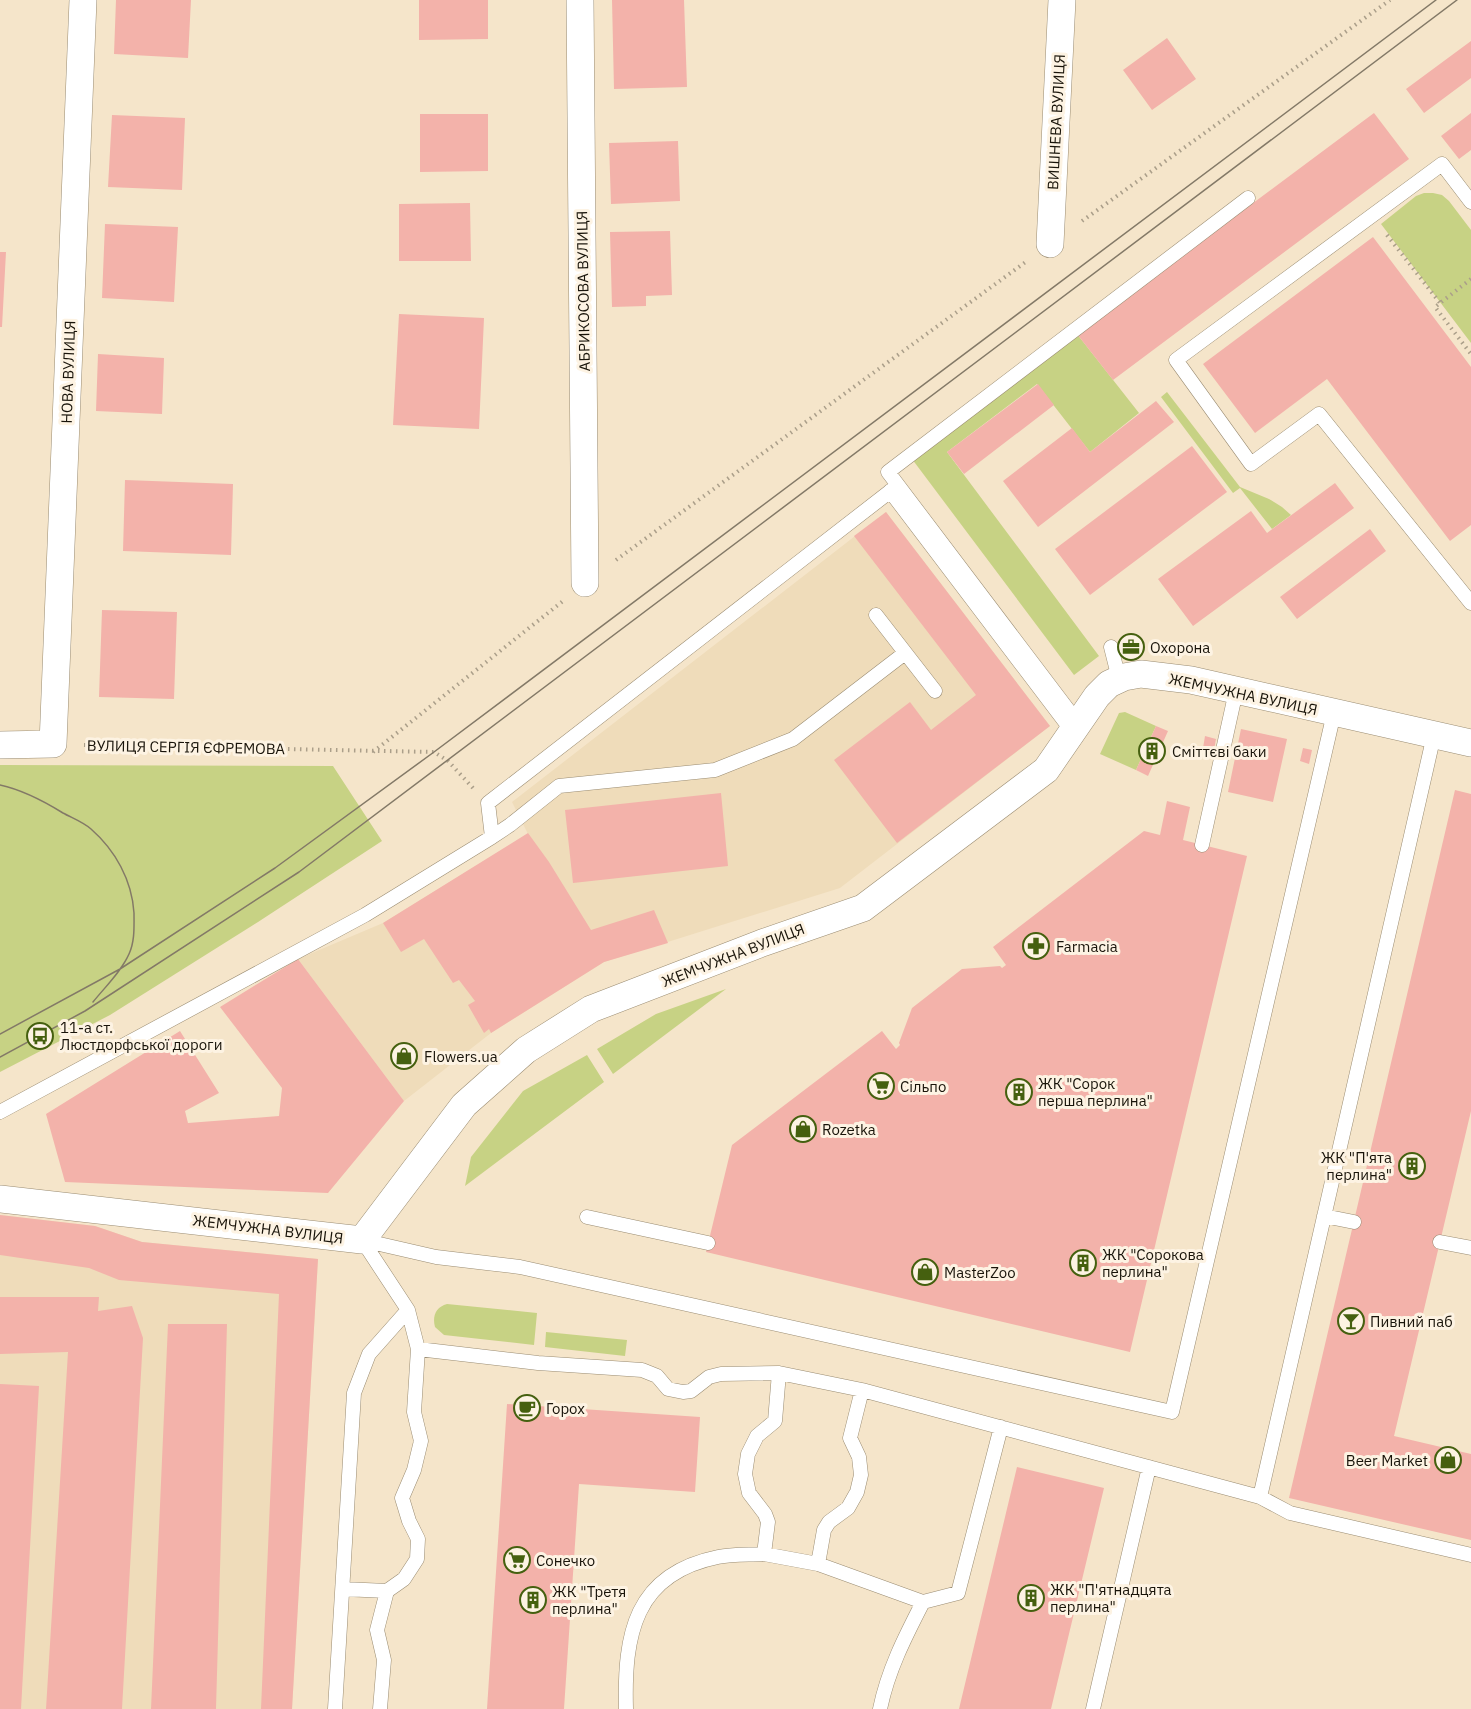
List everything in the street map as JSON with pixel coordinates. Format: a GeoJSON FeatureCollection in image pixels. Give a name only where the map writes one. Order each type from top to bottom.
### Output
{"type":"FeatureCollection","features":[{"type":"Feature","properties":{"kind":"street","name":"НОВА ВУЛИЦЯ"},"geometry":{"type":"LineString","coordinates":[[53,744],[83,0]]}},
{"type":"Feature","properties":{"kind":"street","name":"АБРИКОСОВА ВУЛИЦЯ"},"geometry":{"type":"LineString","coordinates":[[580,0],[585,583]]}},
{"type":"Feature","properties":{"kind":"street","name":"ВИШНЕВА ВУЛИЦЯ"},"geometry":{"type":"LineString","coordinates":[[1050,244],[1062,0]]}},
{"type":"Feature","properties":{"kind":"street","name":"ЖЕМЧУЖНА ВУЛИЦЯ"},"geometry":{"type":"LineString","coordinates":[[0,1199],[362,1240],[464,1105],[526,1050],[591,1009],[762,943],[863,908],[1046,770],[1097,696],[1109,684],[1119,679],[1141,674],[1191,680],[1471,743]]}},
{"type":"Feature","properties":{"kind":"street"},"geometry":{"type":"LineString","coordinates":[[0,745],[53,744]]}},
{"type":"Feature","properties":{"kind":"lane"},"geometry":{"type":"LineString","coordinates":[[1471,202],[1442,164],[1176,360],[1251,464],[1319,414],[1471,603]]}},
{"type":"Feature","properties":{"kind":"lane"},"geometry":{"type":"LineString","coordinates":[[1075,727],[893,488],[888,472],[1248,198]]}},
{"type":"Feature","properties":{"kind":"lane"},"geometry":{"type":"LineString","coordinates":[[492,837],[488,803],[893,488]]}},
{"type":"Feature","properties":{"kind":"lane"},"geometry":{"type":"LineString","coordinates":[[876,615],[935,691]]}},
{"type":"Feature","properties":{"kind":"lane"},"geometry":{"type":"LineString","coordinates":[[1111,647],[1119,679]]}},
{"type":"Feature","properties":{"kind":"lane"},"geometry":{"type":"LineString","coordinates":[[0,1112],[365,915],[492,837],[560,786],[715,770],[793,739],[905,653]]}},
{"type":"Feature","properties":{"kind":"lane"},"geometry":{"type":"LineString","coordinates":[[1202,845],[1236,691]]}},
{"type":"Feature","properties":{"kind":"lane"},"geometry":{"type":"LineString","coordinates":[[362,1240],[436,1257],[520,1267],[1172,1412],[1334,712]]}},
{"type":"Feature","properties":{"kind":"lane"},"geometry":{"type":"LineString","coordinates":[[1260,1497],[1434,735]]}},
{"type":"Feature","properties":{"kind":"lane"},"geometry":{"type":"LineString","coordinates":[[587,1216],[708,1243]]}},
{"type":"Feature","properties":{"kind":"lane"},"geometry":{"type":"LineString","coordinates":[[1324,1216],[1353,1222]]}},
{"type":"Feature","properties":{"kind":"lane"},"geometry":{"type":"LineString","coordinates":[[343,1589],[387,1591],[404,1579],[417,1559],[418,1539],[408,1521],[402,1498],[414,1470],[421,1441],[414,1412],[418,1349],[408,1310],[362,1240]]}},
{"type":"Feature","properties":{"kind":"lane"},"geometry":{"type":"LineString","coordinates":[[1440,1242],[1471,1248]]}},
{"type":"Feature","properties":{"kind":"lane"},"geometry":{"type":"LineString","coordinates":[[335,1709],[354,1393],[369,1354],[408,1310]]}},
{"type":"Feature","properties":{"kind":"lane"},"geometry":{"type":"LineString","coordinates":[[418,1349],[538,1363],[642,1370],[657,1376],[668,1389],[683,1392],[691,1391],[709,1377],[721,1374],[779,1373],[862,1390],[1260,1497],[1290,1513],[1471,1555]]}},
{"type":"Feature","properties":{"kind":"lane"},"geometry":{"type":"LineString","coordinates":[[764,1554],[768,1522],[765,1514],[749,1493],[745,1474],[748,1454],[757,1436],[775,1421],[779,1373]]}},
{"type":"Feature","properties":{"kind":"lane"},"geometry":{"type":"LineString","coordinates":[[818,1564],[824,1530],[829,1522],[848,1508],[857,1492],[861,1475],[859,1457],[850,1438],[862,1390]]}},
{"type":"Feature","properties":{"kind":"lane"},"geometry":{"type":"LineString","coordinates":[[626,1709],[628,1645],[639,1612],[658,1585],[684,1567],[719,1557],[764,1554],[818,1564],[923,1602],[958,1593],[1001,1427]]}},
{"type":"Feature","properties":{"kind":"lane"},"geometry":{"type":"LineString","coordinates":[[1092,1709],[1149,1467]]}},
{"type":"Feature","properties":{"kind":"lane"},"geometry":{"type":"LineString","coordinates":[[380,1709],[384,1660],[377,1630],[387,1591]]}},
{"type":"Feature","properties":{"kind":"lane"},"geometry":{"type":"LineString","coordinates":[[880,1709],[900,1646],[923,1602]]}},
{"type":"Feature","properties":{"kind":"path"},"geometry":{"type":"LineString","coordinates":[[373,752],[585,583],[1050,244],[1390,0]]}},
{"type":"Feature","properties":{"kind":"path"},"geometry":{"type":"LineString","coordinates":[[1372,215],[1440,303]]}},
{"type":"Feature","properties":{"kind":"path"},"geometry":{"type":"LineString","coordinates":[[1471,279],[1435,307],[1471,354]]}},
{"type":"Feature","properties":{"kind":"path","name":"ВУЛИЦЯ СЕРГІЯ ЄФРЕМОВА"},"geometry":{"type":"LineString","coordinates":[[53,744],[434,752],[448,761],[488,803]]}},
{"type":"Feature","properties":{"kind":"shaded area"},"geometry":{"type":"Polygon","coordinates":[[[886,512],[1050,726],[840,888],[604,962],[491,1033],[404,1101],[298,959],[383,923],[528,834],[512,802],[886,512]]]}},
{"type":"Feature","properties":{"kind":"shaded area"},"geometry":{"type":"Polygon","coordinates":[[[0,1215],[95,1226],[142,1242],[318,1259],[292,1709],[0,1709],[0,1215]]]}},
{"type":"Feature","properties":{"kind":"green space"},"geometry":{"type":"Polygon","coordinates":[[[1424,193],[1442,195],[1471,230],[1471,343],[1381,224],[1416,196],[1424,193]]]}},
{"type":"Feature","properties":{"kind":"green space"},"geometry":{"type":"Polygon","coordinates":[[[1077,334],[1139,413],[1090,452],[1037,384],[947,452],[1099,656],[1074,675],[912,459],[1077,334]]]}},
{"type":"Feature","properties":{"kind":"green space"},"geometry":{"type":"Polygon","coordinates":[[[1167,392],[1240,487],[1269,499],[1291,515],[1272,529],[1240,488],[1233,493],[1161,397],[1167,392]]]}},
{"type":"Feature","properties":{"kind":"green space"},"geometry":{"type":"Polygon","coordinates":[[[1125,712],[1156,726],[1136,770],[1100,754],[1119,713],[1125,712]]]}},
{"type":"Feature","properties":{"kind":"green space"},"geometry":{"type":"Polygon","coordinates":[[[0,765],[333,766],[382,841],[110,1015],[0,1072],[0,765]]]}},
{"type":"Feature","properties":{"kind":"green space"},"geometry":{"type":"Polygon","coordinates":[[[726,989],[613,1074],[597,1049],[656,1014],[726,989]]]}},
{"type":"Feature","properties":{"kind":"green space"},"geometry":{"type":"Polygon","coordinates":[[[587,1055],[604,1082],[465,1186],[471,1157],[523,1091],[587,1055]]]}},
{"type":"Feature","properties":{"kind":"green space"},"geometry":{"type":"Polygon","coordinates":[[[447,1304],[537,1313],[534,1345],[444,1335],[435,1327],[434,1319],[436,1312],[447,1304]]]}},
{"type":"Feature","properties":{"kind":"green space"},"geometry":{"type":"Polygon","coordinates":[[[546,1332],[627,1340],[625,1356],[545,1347],[546,1332]]]}},
{"type":"Feature","properties":{"kind":"building"},"geometry":{"type":"Polygon","coordinates":[[[116,0],[191,0],[188,58],[114,54],[116,0]]]}},
{"type":"Feature","properties":{"kind":"building"},"geometry":{"type":"Polygon","coordinates":[[[419,0],[488,0],[488,39],[419,40],[419,0]]]}},
{"type":"Feature","properties":{"kind":"building"},"geometry":{"type":"Polygon","coordinates":[[[612,0],[684,0],[687,87],[614,89],[612,0]]]}},
{"type":"Feature","properties":{"kind":"building"},"geometry":{"type":"Polygon","coordinates":[[[1167,38],[1196,79],[1152,110],[1123,70],[1167,38]]]}},
{"type":"Feature","properties":{"kind":"building"},"geometry":{"type":"Polygon","coordinates":[[[1471,41],[1471,78],[1424,113],[1406,89],[1471,41]]]}},
{"type":"Feature","properties":{"kind":"building"},"geometry":{"type":"Polygon","coordinates":[[[1374,113],[1409,159],[1113,380],[1077,334],[1374,113]]]}},
{"type":"Feature","properties":{"kind":"building"},"geometry":{"type":"Polygon","coordinates":[[[1471,113],[1471,150],[1459,159],[1441,136],[1471,113]]]}},
{"type":"Feature","properties":{"kind":"building"},"geometry":{"type":"Polygon","coordinates":[[[420,114],[488,114],[488,171],[420,172],[420,114]]]}},
{"type":"Feature","properties":{"kind":"building"},"geometry":{"type":"Polygon","coordinates":[[[112,115],[185,118],[182,190],[108,187],[112,115]]]}},
{"type":"Feature","properties":{"kind":"building"},"geometry":{"type":"Polygon","coordinates":[[[678,141],[680,201],[611,204],[609,143],[678,141]]]}},
{"type":"Feature","properties":{"kind":"building"},"geometry":{"type":"Polygon","coordinates":[[[470,203],[471,261],[399,261],[399,204],[470,203]]]}},
{"type":"Feature","properties":{"kind":"building"},"geometry":{"type":"Polygon","coordinates":[[[105,224],[178,227],[174,302],[102,298],[105,224]]]}},
{"type":"Feature","properties":{"kind":"building"},"geometry":{"type":"Polygon","coordinates":[[[670,231],[672,295],[646,296],[646,306],[612,307],[610,232],[670,231]]]}},
{"type":"Feature","properties":{"kind":"building"},"geometry":{"type":"Polygon","coordinates":[[[1373,237],[1471,367],[1471,525],[1450,541],[1327,379],[1255,433],[1203,364],[1373,237]]]}},
{"type":"Feature","properties":{"kind":"building"},"geometry":{"type":"Polygon","coordinates":[[[0,252],[6,252],[2,327],[0,327],[0,252]]]}},
{"type":"Feature","properties":{"kind":"building"},"geometry":{"type":"Polygon","coordinates":[[[399,314],[484,318],[479,429],[393,425],[399,314]]]}},
{"type":"Feature","properties":{"kind":"building"},"geometry":{"type":"Polygon","coordinates":[[[98,354],[164,358],[162,414],[96,411],[98,354]]]}},
{"type":"Feature","properties":{"kind":"building"},"geometry":{"type":"Polygon","coordinates":[[[1038,384],[1054,405],[964,474],[947,452],[1038,384]]]}},
{"type":"Feature","properties":{"kind":"building"},"geometry":{"type":"Polygon","coordinates":[[[1156,401],[1174,422],[1038,527],[1003,481],[1072,428],[1090,452],[1156,401]]]}},
{"type":"Feature","properties":{"kind":"building"},"geometry":{"type":"Polygon","coordinates":[[[1192,446],[1227,492],[1090,595],[1055,549],[1192,446]]]}},
{"type":"Feature","properties":{"kind":"building"},"geometry":{"type":"Polygon","coordinates":[[[125,480],[233,484],[231,555],[123,551],[125,480]]]}},
{"type":"Feature","properties":{"kind":"building"},"geometry":{"type":"Polygon","coordinates":[[[1335,483],[1354,508],[1193,626],[1158,579],[1251,511],[1267,533],[1335,483]]]}},
{"type":"Feature","properties":{"kind":"building"},"geometry":{"type":"Polygon","coordinates":[[[886,512],[1050,726],[897,843],[834,760],[910,702],[931,730],[976,695],[854,536],[886,512]]]}},
{"type":"Feature","properties":{"kind":"building"},"geometry":{"type":"Polygon","coordinates":[[[1370,529],[1386,551],[1297,619],[1280,597],[1370,529]]]}},
{"type":"Feature","properties":{"kind":"building"},"geometry":{"type":"Polygon","coordinates":[[[102,610],[177,612],[174,699],[99,697],[102,610]]]}},
{"type":"Feature","properties":{"kind":"building","name":"Охорона"},"geometry":{"type":"Polygon","coordinates":[[[1139,637],[1143,651],[1122,656],[1119,641],[1139,637]]]}},
{"type":"Feature","properties":{"kind":"building","name":"Сміттєві баки"},"geometry":{"type":"Polygon","coordinates":[[[1156,726],[1168,731],[1148,776],[1136,770],[1156,726]]]}},
{"type":"Feature","properties":{"kind":"building"},"geometry":{"type":"Polygon","coordinates":[[[1241,729],[1287,739],[1273,802],[1228,792],[1241,729]]]}},
{"type":"Feature","properties":{"kind":"building"},"geometry":{"type":"Polygon","coordinates":[[[1205,736],[1216,739],[1214,750],[1203,748],[1205,736]]]}},
{"type":"Feature","properties":{"kind":"building"},"geometry":{"type":"Polygon","coordinates":[[[1303,748],[1312,750],[1309,764],[1300,761],[1303,748]]]}},
{"type":"Feature","properties":{"kind":"building","name":"ЖК \"П'ята перлина\""},"geometry":{"type":"Polygon","coordinates":[[[1455,790],[1471,794],[1471,1111],[1394,1436],[1471,1454],[1471,1540],[1289,1498],[1455,790]]]}},
{"type":"Feature","properties":{"kind":"building"},"geometry":{"type":"Polygon","coordinates":[[[721,793],[728,866],[573,883],[565,810],[721,793]]]}},
{"type":"Feature","properties":{"kind":"building"},"geometry":{"type":"Polygon","coordinates":[[[1167,801],[1190,807],[1183,840],[1247,856],[1130,1352],[706,1252],[732,1145],[882,1031],[896,1049],[900,1045],[912,1008],[962,969],[1000,966],[1002,968],[1006,965],[993,947],[1144,831],[1160,835],[1167,801]]]}},
{"type":"Feature","properties":{"kind":"building"},"geometry":{"type":"Polygon","coordinates":[[[528,833],[549,862],[591,930],[654,910],[668,943],[604,962],[491,1033],[489,1029],[484,1033],[468,1005],[475,1001],[459,980],[453,983],[424,939],[401,952],[383,923],[528,833]]]}},
{"type":"Feature","properties":{"kind":"building"},"geometry":{"type":"Polygon","coordinates":[[[298,959],[404,1101],[328,1193],[65,1182],[46,1114],[180,1031],[219,1093],[185,1111],[188,1123],[279,1116],[282,1088],[220,1007],[298,959]]]}},
{"type":"Feature","properties":{"kind":"building"},"geometry":{"type":"Polygon","coordinates":[[[0,1215],[95,1226],[142,1242],[318,1259],[292,1709],[261,1709],[279,1294],[119,1280],[89,1268],[0,1255],[0,1215]]]}},
{"type":"Feature","properties":{"kind":"building"},"geometry":{"type":"Polygon","coordinates":[[[0,1297],[99,1297],[98,1311],[132,1306],[143,1338],[122,1709],[46,1709],[68,1352],[0,1354],[0,1297]]]}},
{"type":"Feature","properties":{"kind":"building"},"geometry":{"type":"Polygon","coordinates":[[[168,1324],[227,1324],[216,1709],[151,1709],[168,1324]]]}},
{"type":"Feature","properties":{"kind":"building"},"geometry":{"type":"Polygon","coordinates":[[[0,1384],[39,1386],[21,1709],[0,1709],[0,1384]]]}},
{"type":"Feature","properties":{"kind":"building","name":"ЖК \"Третя перлина\""},"geometry":{"type":"Polygon","coordinates":[[[507,1404],[700,1417],[695,1492],[579,1484],[564,1709],[487,1709],[507,1404]]]}},
{"type":"Feature","properties":{"kind":"building","name":"ЖК \"П'ятнадцята перлина\""},"geometry":{"type":"Polygon","coordinates":[[[1017,1467],[1104,1488],[1051,1709],[959,1709],[1017,1467]]]}},
{"type":"Feature","properties":{"kind":"tram line"},"geometry":{"type":"LineString","coordinates":[[0,1034],[120,969],[275,868],[434,752],[1436,0]]}},
{"type":"Feature","properties":{"kind":"tram line"},"geometry":{"type":"LineString","coordinates":[[0,1057],[85,1011],[299,872],[1457,0]]}},
{"type":"Feature","properties":{"kind":"tram line"},"geometry":{"type":"LineString","coordinates":[[0,785],[32,796],[88,827],[108,846],[126,877],[133,901],[132,944],[122,967],[93,1002]]}},
{"type":"Feature","properties":{"kind":"place","name":"Охорона"},"geometry":{"type":"Point","coordinates":[1131,647]}},
{"type":"Feature","properties":{"kind":"place","name":"Сміттєві баки"},"geometry":{"type":"Point","coordinates":[1152,751]}},
{"type":"Feature","properties":{"kind":"place","name":"Farmacia"},"geometry":{"type":"Point","coordinates":[1036,946]}},
{"type":"Feature","properties":{"kind":"place","name":"11-а ст. Люстдорфської дороги"},"geometry":{"type":"Point","coordinates":[40,1036]}},
{"type":"Feature","properties":{"kind":"place","name":"Flowers.ua"},"geometry":{"type":"Point","coordinates":[404,1056]}},
{"type":"Feature","properties":{"kind":"place","name":"Сільпо"},"geometry":{"type":"Point","coordinates":[881,1086]}},
{"type":"Feature","properties":{"kind":"place","name":"ЖК \"Сорок перша перлина\""},"geometry":{"type":"Point","coordinates":[1019,1092]}},
{"type":"Feature","properties":{"kind":"place","name":"Rozetka"},"geometry":{"type":"Point","coordinates":[803,1129]}},
{"type":"Feature","properties":{"kind":"place","name":"ЖК \"П'ята перлина\""},"geometry":{"type":"Point","coordinates":[1412,1166]}},
{"type":"Feature","properties":{"kind":"place","name":"ЖК \"Сорокова перлина\""},"geometry":{"type":"Point","coordinates":[1083,1263]}},
{"type":"Feature","properties":{"kind":"place","name":"MasterZoo"},"geometry":{"type":"Point","coordinates":[925,1272]}},
{"type":"Feature","properties":{"kind":"place","name":"Пивний паб"},"geometry":{"type":"Point","coordinates":[1351,1321]}},
{"type":"Feature","properties":{"kind":"place","name":"Горох"},"geometry":{"type":"Point","coordinates":[527,1408]}},
{"type":"Feature","properties":{"kind":"place","name":"Beer Market"},"geometry":{"type":"Point","coordinates":[1448,1460]}},
{"type":"Feature","properties":{"kind":"place","name":"Сонечко"},"geometry":{"type":"Point","coordinates":[517,1560]}},
{"type":"Feature","properties":{"kind":"place","name":"ЖК \"П'ятнадцята перлина\""},"geometry":{"type":"Point","coordinates":[1031,1598]}},
{"type":"Feature","properties":{"kind":"place","name":"ЖК \"Третя перлина\""},"geometry":{"type":"Point","coordinates":[533,1600]}}]}
